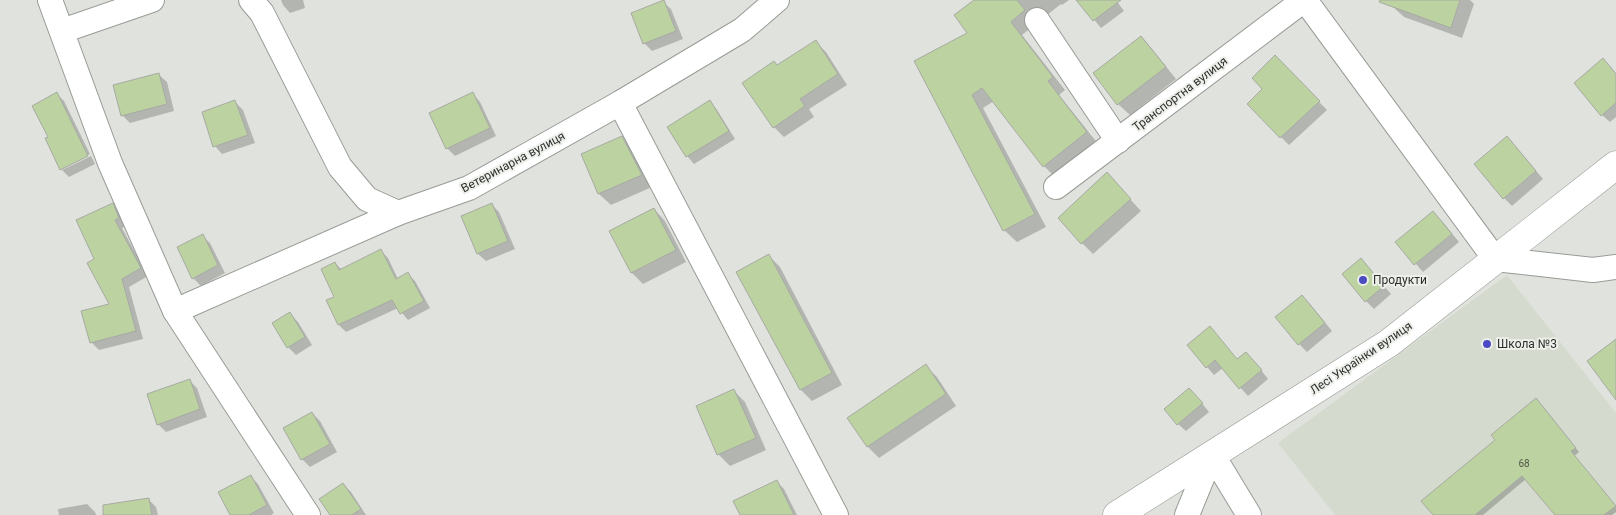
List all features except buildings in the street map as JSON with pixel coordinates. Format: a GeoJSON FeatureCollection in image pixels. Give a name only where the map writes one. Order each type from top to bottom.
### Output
{"type":"FeatureCollection","features":[{"type":"Feature","properties":{"kind":"street"},"geometry":{"type":"LineString","coordinates":[[50,0],[110,162],[175,311],[308,515]]}},
{"type":"Feature","properties":{"kind":"street"},"geometry":{"type":"LineString","coordinates":[[62,31],[152,0]]}},
{"type":"Feature","properties":{"kind":"street"},"geometry":{"type":"LineString","coordinates":[[251,0],[262,13],[340,167],[367,199],[398,213]]}},
{"type":"Feature","properties":{"kind":"street","name":"Ветеринарна вулиця"},"geometry":{"type":"LineString","coordinates":[[175,311],[398,213],[469,188],[620,103],[742,30],[777,0]]}},
{"type":"Feature","properties":{"kind":"street"},"geometry":{"type":"LineString","coordinates":[[1304,0],[1495,259],[1593,270],[1616,267]]}},
{"type":"Feature","properties":{"kind":"street","name":"Транспортна вулиця"},"geometry":{"type":"LineString","coordinates":[[1056,187],[1304,0]]}},
{"type":"Feature","properties":{"kind":"street"},"geometry":{"type":"LineString","coordinates":[[1037,20],[1118,141]]}},
{"type":"Feature","properties":{"kind":"street"},"geometry":{"type":"LineString","coordinates":[[620,103],[836,515]]}},
{"type":"Feature","properties":{"kind":"street","name":"Лесі Українки вулиця"},"geometry":{"type":"LineString","coordinates":[[1117,515],[1389,342],[1616,165]]}},
{"type":"Feature","properties":{"kind":"street"},"geometry":{"type":"LineString","coordinates":[[1187,515],[1212,454]]}},
{"type":"Feature","properties":{"kind":"street"},"geometry":{"type":"LineString","coordinates":[[1212,454],[1249,515]]}},
{"type":"Feature","properties":{"kind":"shaded area","name":"Школа №3"},"geometry":{"type":"Polygon","coordinates":[[[1507,275],[1616,413],[1616,515],[1335,515],[1278,443],[1507,275]]]}},
{"type":"Feature","properties":{"kind":"place","name":"Продукти"},"geometry":{"type":"Point","coordinates":[1363,280]}},
{"type":"Feature","properties":{"kind":"place","name":"Школа №3"},"geometry":{"type":"Point","coordinates":[1487,344]}}]}
